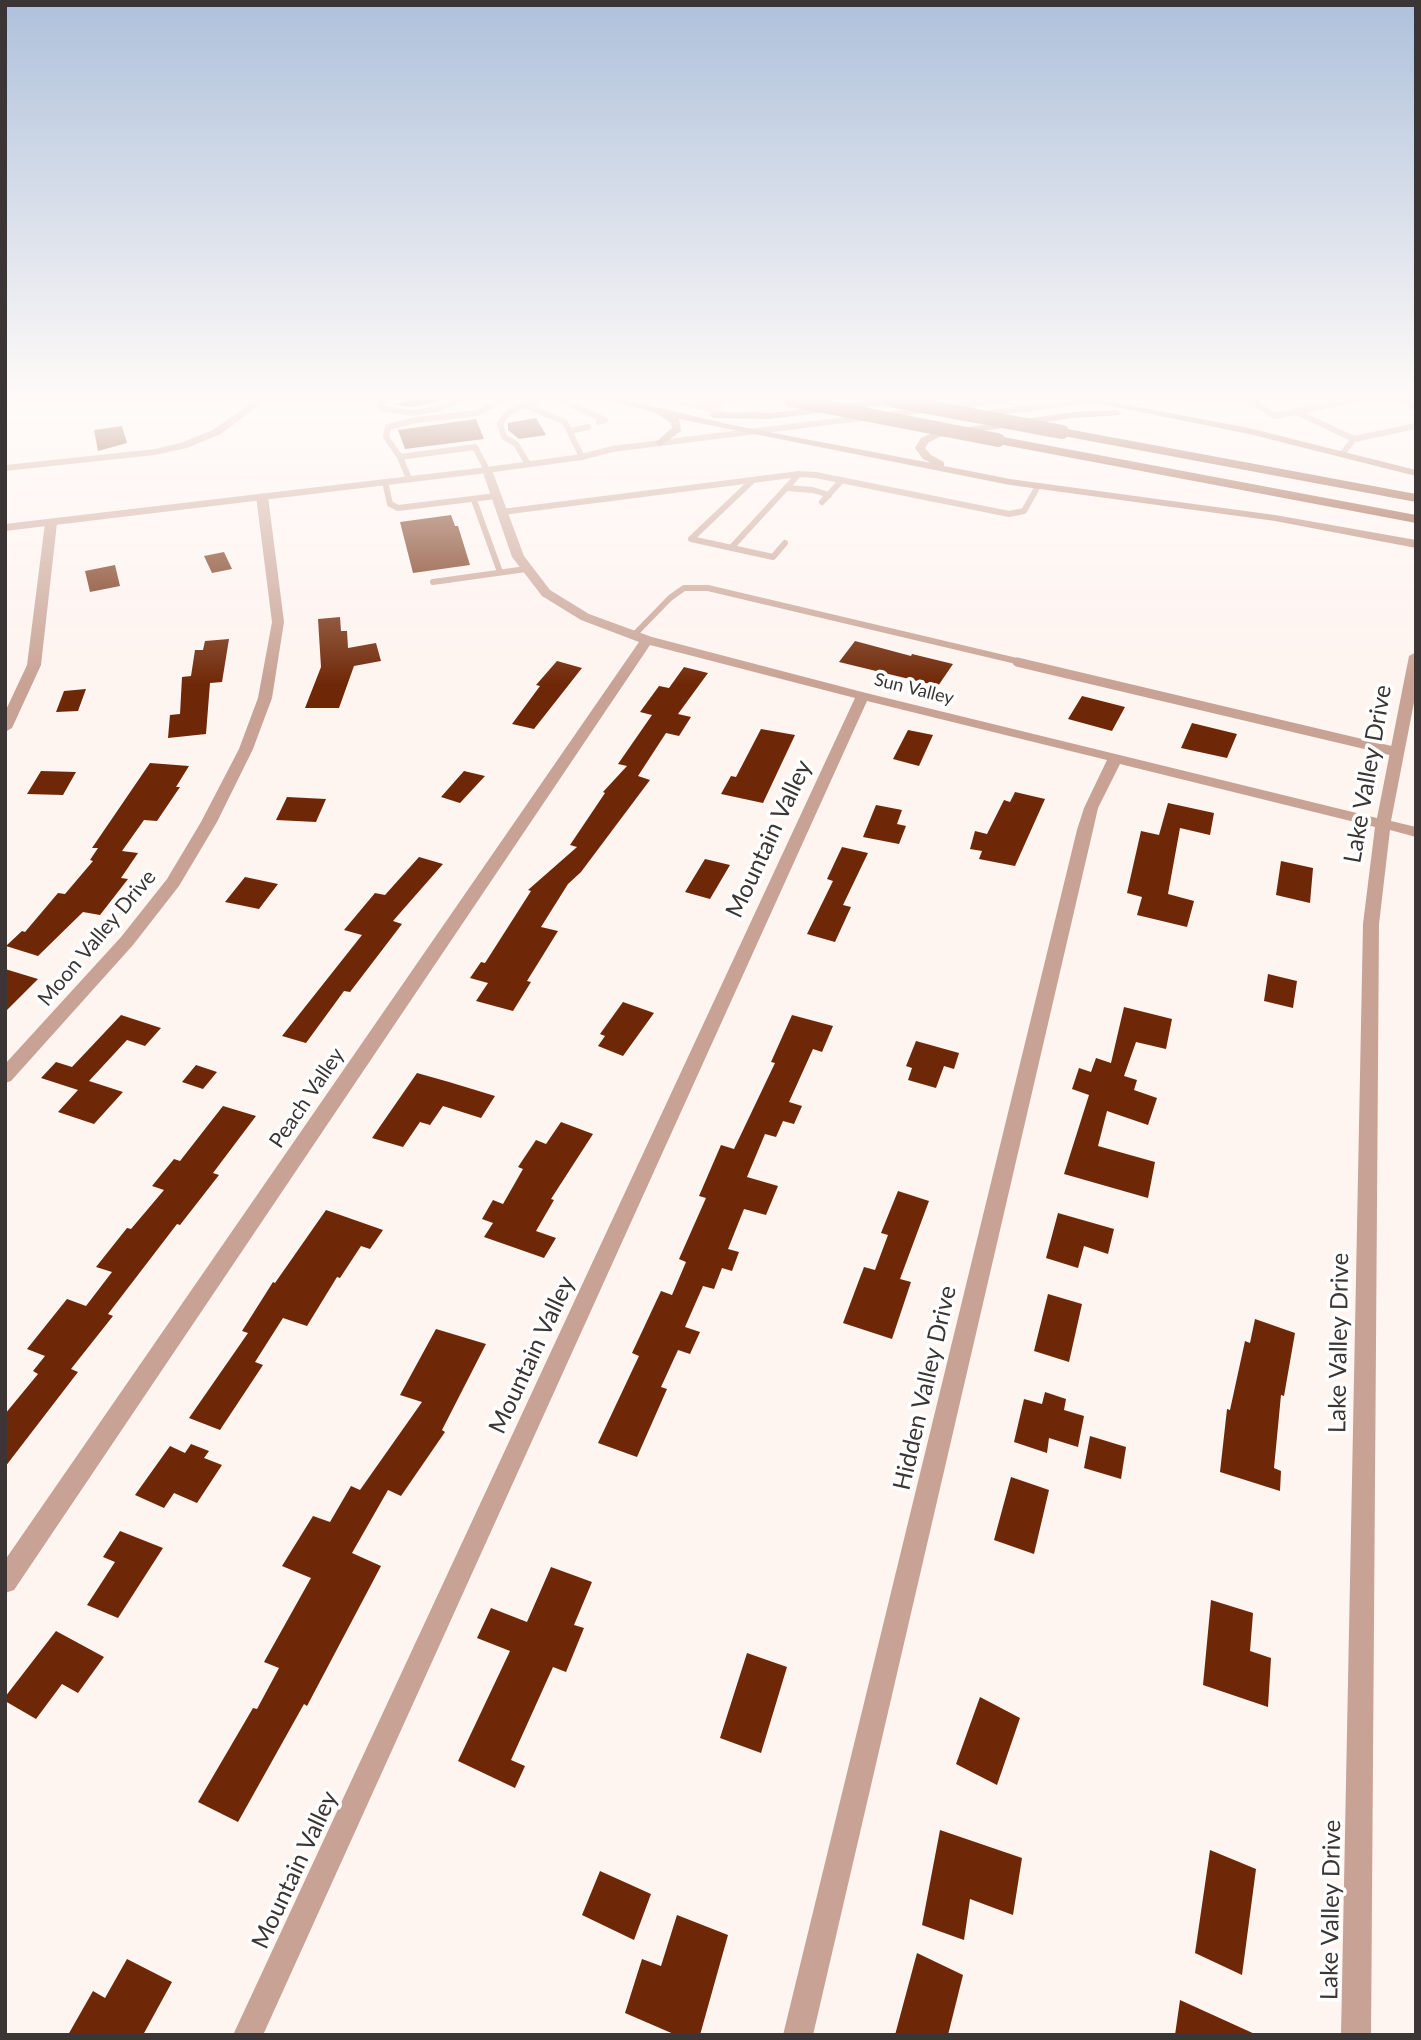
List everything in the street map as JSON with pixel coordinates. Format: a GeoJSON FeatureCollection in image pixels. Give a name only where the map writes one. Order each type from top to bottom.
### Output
{"type":"FeatureCollection","features":[{"type":"Feature","properties":{"kind":"highway"},"geometry":{"type":"LineString","coordinates":[[1290,495],[1416,519]]}},
{"type":"Feature","properties":{"kind":"main road"},"geometry":{"type":"LineString","coordinates":[[1106,495],[1275,518],[1416,544]]}},
{"type":"Feature","properties":{"kind":"street"},"geometry":{"type":"LineString","coordinates":[[5,528],[269,495]]}},
{"type":"Feature","properties":{"kind":"street","name":"Moon Valley Drive"},"geometry":{"type":"LineString","coordinates":[[5,1076],[127,941],[173,881],[209,822],[246,749],[265,698],[278,622],[262,496]]}},
{"type":"Feature","properties":{"kind":"street","name":"Sun Valley"},"geometry":{"type":"LineString","coordinates":[[496,496],[518,557],[546,593],[586,617],[640,638],[863,696],[1416,832]]}},
{"type":"Feature","properties":{"kind":"street"},"geometry":{"type":"LineString","coordinates":[[5,728],[34,665],[51,523]]}},
{"type":"Feature","properties":{"kind":"street","name":"Peach Valley"},"geometry":{"type":"LineString","coordinates":[[5,1581],[640,638]]}},
{"type":"Feature","properties":{"kind":"street","name":"Lake Valley Drive"},"geometry":{"type":"LineString","coordinates":[[1356,2035],[1371,938],[1382,824],[1415,660]]}},
{"type":"Feature","properties":{"kind":"street","name":"Mountain Valley"},"geometry":{"type":"LineString","coordinates":[[248,2035],[863,696]]}},
{"type":"Feature","properties":{"kind":"street","name":"Hidden Valley Drive"},"geometry":{"type":"LineString","coordinates":[[799,2035],[1085,830],[1091,808],[1115,758]]}},
{"type":"Feature","properties":{"kind":"lane"},"geometry":{"type":"LineString","coordinates":[[388,495],[390,505],[398,508],[496,496]]}},
{"type":"Feature","properties":{"kind":"lane"},"geometry":{"type":"LineString","coordinates":[[502,512],[633,495]]}},
{"type":"Feature","properties":{"kind":"lane"},"geometry":{"type":"LineString","coordinates":[[736,495],[691,539],[773,558],[785,543]]}},
{"type":"Feature","properties":{"kind":"lane"},"geometry":{"type":"LineString","coordinates":[[731,548],[779,495]]}},
{"type":"Feature","properties":{"kind":"lane"},"geometry":{"type":"LineString","coordinates":[[822,502],[829,495]]}},
{"type":"Feature","properties":{"kind":"lane"},"geometry":{"type":"LineString","coordinates":[[917,495],[1009,514],[1024,511],[1033,495]]}},
{"type":"Feature","properties":{"kind":"lane"},"geometry":{"type":"LineString","coordinates":[[474,500],[500,572]]}},
{"type":"Feature","properties":{"kind":"lane"},"geometry":{"type":"LineString","coordinates":[[433,582],[526,569]]}},
{"type":"Feature","properties":{"kind":"lane"},"geometry":{"type":"LineString","coordinates":[[640,638],[670,598],[684,589],[708,588],[1397,752]]}},
{"type":"Feature","properties":{"kind":"building"},"geometry":{"type":"Polygon","coordinates":[[[451,515],[455,526],[458,526],[470,565],[413,573],[400,522],[451,515]]]}},
{"type":"Feature","properties":{"kind":"building"},"geometry":{"type":"Polygon","coordinates":[[[224,552],[232,569],[212,573],[204,556],[224,552]]]}},
{"type":"Feature","properties":{"kind":"building"},"geometry":{"type":"Polygon","coordinates":[[[115,565],[120,586],[90,592],[85,571],[115,565]]]}},
{"type":"Feature","properties":{"kind":"building"},"geometry":{"type":"Polygon","coordinates":[[[340,617],[341,631],[347,631],[348,648],[376,643],[381,661],[354,666],[339,708],[305,708],[321,667],[318,619],[340,617]]]}},
{"type":"Feature","properties":{"kind":"building"},"geometry":{"type":"Polygon","coordinates":[[[229,639],[222,682],[210,683],[206,734],[168,738],[170,715],[180,714],[182,677],[191,676],[195,650],[203,650],[205,641],[229,639]]]}},
{"type":"Feature","properties":{"kind":"building"},"geometry":{"type":"Polygon","coordinates":[[[855,641],[953,664],[938,686],[839,662],[855,641]]]}},
{"type":"Feature","properties":{"kind":"building"},"geometry":{"type":"Polygon","coordinates":[[[557,661],[582,668],[534,729],[512,724],[540,686],[536,685],[557,661]]]}},
{"type":"Feature","properties":{"kind":"building"},"geometry":{"type":"Polygon","coordinates":[[[684,667],[708,673],[678,714],[691,717],[679,736],[666,733],[638,776],[650,780],[581,872],[568,884],[541,927],[558,931],[527,981],[531,982],[513,1011],[476,1001],[488,983],[470,978],[481,962],[485,963],[531,891],[528,890],[577,847],[570,845],[605,793],[603,792],[627,766],[618,764],[652,715],[640,712],[659,686],[669,688],[684,667]]]}},
{"type":"Feature","properties":{"kind":"building"},"geometry":{"type":"Polygon","coordinates":[[[86,689],[78,711],[56,712],[64,691],[86,689]]]}},
{"type":"Feature","properties":{"kind":"building"},"geometry":{"type":"Polygon","coordinates":[[[1082,696],[1125,707],[1112,731],[1068,719],[1082,696]]]}},
{"type":"Feature","properties":{"kind":"building"},"geometry":{"type":"Polygon","coordinates":[[[1192,723],[1237,734],[1227,758],[1181,748],[1192,723]]]}},
{"type":"Feature","properties":{"kind":"building"},"geometry":{"type":"Polygon","coordinates":[[[761,729],[795,735],[763,803],[721,794],[731,776],[736,777],[761,729]]]}},
{"type":"Feature","properties":{"kind":"building"},"geometry":{"type":"Polygon","coordinates":[[[908,730],[933,735],[919,766],[893,759],[908,730]]]}},
{"type":"Feature","properties":{"kind":"building"},"geometry":{"type":"Polygon","coordinates":[[[150,763],[189,766],[176,787],[180,787],[157,821],[144,820],[122,851],[138,853],[121,878],[128,879],[100,915],[83,912],[38,956],[6,946],[22,931],[25,932],[58,893],[65,894],[93,861],[90,860],[98,848],[92,848],[150,763]]]}},
{"type":"Feature","properties":{"kind":"building"},"geometry":{"type":"Polygon","coordinates":[[[41,771],[76,772],[63,795],[27,794],[41,771]]]}},
{"type":"Feature","properties":{"kind":"building"},"geometry":{"type":"Polygon","coordinates":[[[464,771],[485,776],[460,803],[441,797],[464,771]]]}},
{"type":"Feature","properties":{"kind":"building"},"geometry":{"type":"Polygon","coordinates":[[[1015,792],[1045,799],[1015,866],[979,859],[982,851],[970,849],[975,831],[987,834],[1004,800],[1010,802],[1015,792]]]}},
{"type":"Feature","properties":{"kind":"building"},"geometry":{"type":"Polygon","coordinates":[[[287,797],[326,799],[316,822],[276,820],[287,797]]]}},
{"type":"Feature","properties":{"kind":"building"},"geometry":{"type":"Polygon","coordinates":[[[1168,803],[1214,813],[1210,835],[1180,828],[1168,894],[1194,901],[1187,927],[1137,915],[1142,897],[1127,893],[1141,831],[1159,835],[1168,803]]]}},
{"type":"Feature","properties":{"kind":"building"},"geometry":{"type":"Polygon","coordinates":[[[876,805],[902,810],[897,824],[906,826],[899,844],[863,837],[876,805]]]}},
{"type":"Feature","properties":{"kind":"building"},"geometry":{"type":"Polygon","coordinates":[[[842,847],[868,853],[843,905],[851,907],[835,942],[807,934],[833,881],[827,879],[842,847]]]}},
{"type":"Feature","properties":{"kind":"building"},"geometry":{"type":"Polygon","coordinates":[[[419,857],[443,864],[393,921],[402,924],[350,992],[344,991],[306,1043],[282,1036],[362,935],[344,930],[375,893],[385,895],[419,857]]]}},
{"type":"Feature","properties":{"kind":"building"},"geometry":{"type":"Polygon","coordinates":[[[705,859],[730,865],[710,899],[685,892],[705,859]]]}},
{"type":"Feature","properties":{"kind":"building"},"geometry":{"type":"Polygon","coordinates":[[[1281,861],[1313,868],[1310,903],[1276,895],[1281,861]]]}},
{"type":"Feature","properties":{"kind":"building"},"geometry":{"type":"Polygon","coordinates":[[[245,877],[278,884],[259,909],[225,902],[245,877]]]}},
{"type":"Feature","properties":{"kind":"building"},"geometry":{"type":"Polygon","coordinates":[[[5,969],[38,979],[5,1012],[5,969]]]}},
{"type":"Feature","properties":{"kind":"building"},"geometry":{"type":"Polygon","coordinates":[[[1268,974],[1297,981],[1293,1008],[1264,1001],[1268,974]]]}},
{"type":"Feature","properties":{"kind":"building"},"geometry":{"type":"Polygon","coordinates":[[[623,1002],[654,1013],[623,1056],[598,1046],[605,1036],[600,1034],[623,1002]]]}},
{"type":"Feature","properties":{"kind":"building"},"geometry":{"type":"Polygon","coordinates":[[[1124,1007],[1172,1019],[1166,1049],[1136,1042],[1124,1076],[1137,1080],[1134,1090],[1157,1098],[1148,1125],[1107,1111],[1098,1146],[1155,1162],[1148,1198],[1064,1174],[1089,1095],[1072,1089],[1079,1068],[1091,1072],[1096,1058],[1111,1063],[1124,1007]]]}},
{"type":"Feature","properties":{"kind":"building"},"geometry":{"type":"Polygon","coordinates":[[[121,1015],[161,1028],[145,1046],[127,1040],[89,1081],[123,1092],[94,1124],[58,1112],[78,1090],[41,1078],[56,1062],[72,1067],[121,1015]]]}},
{"type":"Feature","properties":{"kind":"building"},"geometry":{"type":"Polygon","coordinates":[[[792,1015],[833,1026],[822,1052],[813,1049],[789,1102],[802,1106],[794,1124],[783,1121],[776,1137],[765,1134],[747,1177],[778,1186],[766,1215],[744,1209],[728,1249],[739,1252],[732,1271],[722,1268],[714,1289],[703,1286],[685,1327],[700,1332],[690,1354],[678,1350],[661,1387],[667,1389],[637,1457],[598,1443],[639,1356],[632,1353],[661,1291],[672,1295],[686,1262],[679,1259],[706,1198],[699,1196],[721,1145],[734,1149],[775,1063],[771,1062],[792,1015]]]}},
{"type":"Feature","properties":{"kind":"building"},"geometry":{"type":"Polygon","coordinates":[[[916,1041],[959,1053],[954,1069],[944,1066],[936,1088],[908,1080],[912,1068],[906,1066],[916,1041]]]}},
{"type":"Feature","properties":{"kind":"building"},"geometry":{"type":"Polygon","coordinates":[[[196,1065],[217,1072],[203,1089],[182,1082],[196,1065]]]}},
{"type":"Feature","properties":{"kind":"building"},"geometry":{"type":"Polygon","coordinates":[[[417,1073],[495,1096],[481,1118],[443,1106],[430,1125],[420,1122],[403,1147],[372,1138],[417,1073]]]}},
{"type":"Feature","properties":{"kind":"building"},"geometry":{"type":"Polygon","coordinates":[[[223,1106],[256,1116],[213,1173],[219,1175],[180,1225],[177,1224],[108,1314],[113,1316],[71,1369],[78,1372],[5,1467],[5,1414],[38,1374],[33,1371],[45,1356],[27,1349],[67,1299],[86,1306],[112,1272],[96,1267],[127,1228],[131,1229],[164,1190],[152,1186],[174,1159],[180,1161],[223,1106]]]}},
{"type":"Feature","properties":{"kind":"building"},"geometry":{"type":"Polygon","coordinates":[[[561,1122],[593,1134],[551,1199],[554,1200],[536,1231],[556,1238],[544,1258],[484,1237],[493,1223],[482,1219],[493,1200],[503,1204],[523,1169],[518,1167],[536,1140],[546,1144],[561,1122]]]}},
{"type":"Feature","properties":{"kind":"building"},"geometry":{"type":"Polygon","coordinates":[[[898,1191],[929,1201],[900,1279],[911,1282],[892,1339],[843,1323],[864,1267],[875,1270],[888,1235],[881,1233],[898,1191]]]}},
{"type":"Feature","properties":{"kind":"building"},"geometry":{"type":"Polygon","coordinates":[[[326,1210],[383,1230],[370,1249],[361,1246],[340,1278],[337,1277],[307,1326],[283,1318],[255,1362],[263,1365],[220,1430],[189,1418],[248,1333],[242,1331],[273,1282],[275,1283],[326,1210]]]}},
{"type":"Feature","properties":{"kind":"building"},"geometry":{"type":"Polygon","coordinates":[[[1058,1213],[1114,1229],[1108,1254],[1084,1246],[1078,1268],[1046,1258],[1058,1213]]]}},
{"type":"Feature","properties":{"kind":"building"},"geometry":{"type":"Polygon","coordinates":[[[1048,1294],[1082,1304],[1069,1362],[1034,1351],[1048,1294]]]}},
{"type":"Feature","properties":{"kind":"building"},"geometry":{"type":"Polygon","coordinates":[[[1255,1319],[1295,1333],[1284,1396],[1281,1395],[1274,1468],[1281,1471],[1280,1491],[1220,1472],[1227,1409],[1230,1410],[1245,1341],[1250,1343],[1255,1319]]]}},
{"type":"Feature","properties":{"kind":"building"},"geometry":{"type":"Polygon","coordinates":[[[436,1329],[486,1344],[442,1430],[445,1432],[401,1496],[388,1490],[352,1553],[381,1566],[307,1706],[304,1704],[238,1822],[198,1802],[253,1708],[257,1709],[279,1668],[264,1662],[311,1578],[282,1566],[313,1516],[330,1522],[351,1486],[360,1490],[422,1402],[400,1395],[436,1329]]]}},
{"type":"Feature","properties":{"kind":"building"},"geometry":{"type":"Polygon","coordinates":[[[1045,1392],[1066,1399],[1064,1410],[1084,1416],[1078,1447],[1049,1438],[1047,1453],[1014,1442],[1024,1399],[1042,1404],[1045,1392]]]}},
{"type":"Feature","properties":{"kind":"building"},"geometry":{"type":"Polygon","coordinates":[[[1090,1436],[1126,1447],[1121,1479],[1084,1468],[1090,1436]]]}},
{"type":"Feature","properties":{"kind":"building"},"geometry":{"type":"Polygon","coordinates":[[[191,1444],[209,1451],[204,1458],[222,1465],[197,1503],[174,1493],[164,1508],[135,1495],[170,1446],[185,1453],[191,1444]]]}},
{"type":"Feature","properties":{"kind":"building"},"geometry":{"type":"Polygon","coordinates":[[[1011,1477],[1049,1490],[1034,1554],[994,1540],[1011,1477]]]}},
{"type":"Feature","properties":{"kind":"building"},"geometry":{"type":"Polygon","coordinates":[[[120,1531],[163,1548],[118,1618],[87,1605],[115,1562],[103,1557],[120,1531]]]}},
{"type":"Feature","properties":{"kind":"building"},"geometry":{"type":"Polygon","coordinates":[[[551,1567],[592,1582],[574,1625],[584,1628],[566,1672],[553,1667],[511,1760],[525,1766],[515,1788],[458,1761],[510,1651],[477,1638],[491,1608],[527,1622],[551,1567]]]}},
{"type":"Feature","properties":{"kind":"building"},"geometry":{"type":"Polygon","coordinates":[[[1211,1600],[1253,1613],[1250,1651],[1271,1658],[1268,1707],[1203,1685],[1211,1600]]]}},
{"type":"Feature","properties":{"kind":"building"},"geometry":{"type":"Polygon","coordinates":[[[56,1631],[104,1657],[78,1693],[62,1684],[36,1719],[5,1701],[5,1697],[56,1631]]]}},
{"type":"Feature","properties":{"kind":"building"},"geometry":{"type":"Polygon","coordinates":[[[747,1653],[787,1667],[761,1753],[720,1738],[747,1653]]]}},
{"type":"Feature","properties":{"kind":"building"},"geometry":{"type":"Polygon","coordinates":[[[980,1697],[1020,1718],[997,1785],[956,1764],[980,1697]]]}},
{"type":"Feature","properties":{"kind":"building"},"geometry":{"type":"Polygon","coordinates":[[[940,1830],[1022,1858],[1013,1915],[970,1899],[964,1940],[922,1925],[940,1830]]]}},
{"type":"Feature","properties":{"kind":"building"},"geometry":{"type":"Polygon","coordinates":[[[1210,1850],[1256,1869],[1242,1975],[1195,1953],[1210,1850]]]}},
{"type":"Feature","properties":{"kind":"building"},"geometry":{"type":"Polygon","coordinates":[[[600,1871],[651,1894],[634,1940],[582,1915],[600,1871]]]}},
{"type":"Feature","properties":{"kind":"building"},"geometry":{"type":"Polygon","coordinates":[[[677,1915],[728,1935],[700,2035],[676,2035],[625,2013],[642,1959],[661,1966],[677,1915]]]}},
{"type":"Feature","properties":{"kind":"building"},"geometry":{"type":"Polygon","coordinates":[[[917,1953],[963,1975],[948,2035],[895,2035],[917,1953]]]}},
{"type":"Feature","properties":{"kind":"building"},"geometry":{"type":"Polygon","coordinates":[[[127,1959],[172,1982],[143,2035],[68,2035],[93,1991],[105,1998],[127,1959]]]}},
{"type":"Feature","properties":{"kind":"building"},"geometry":{"type":"Polygon","coordinates":[[[1180,2000],[1257,2035],[1175,2035],[1180,2000]]]}}]}
